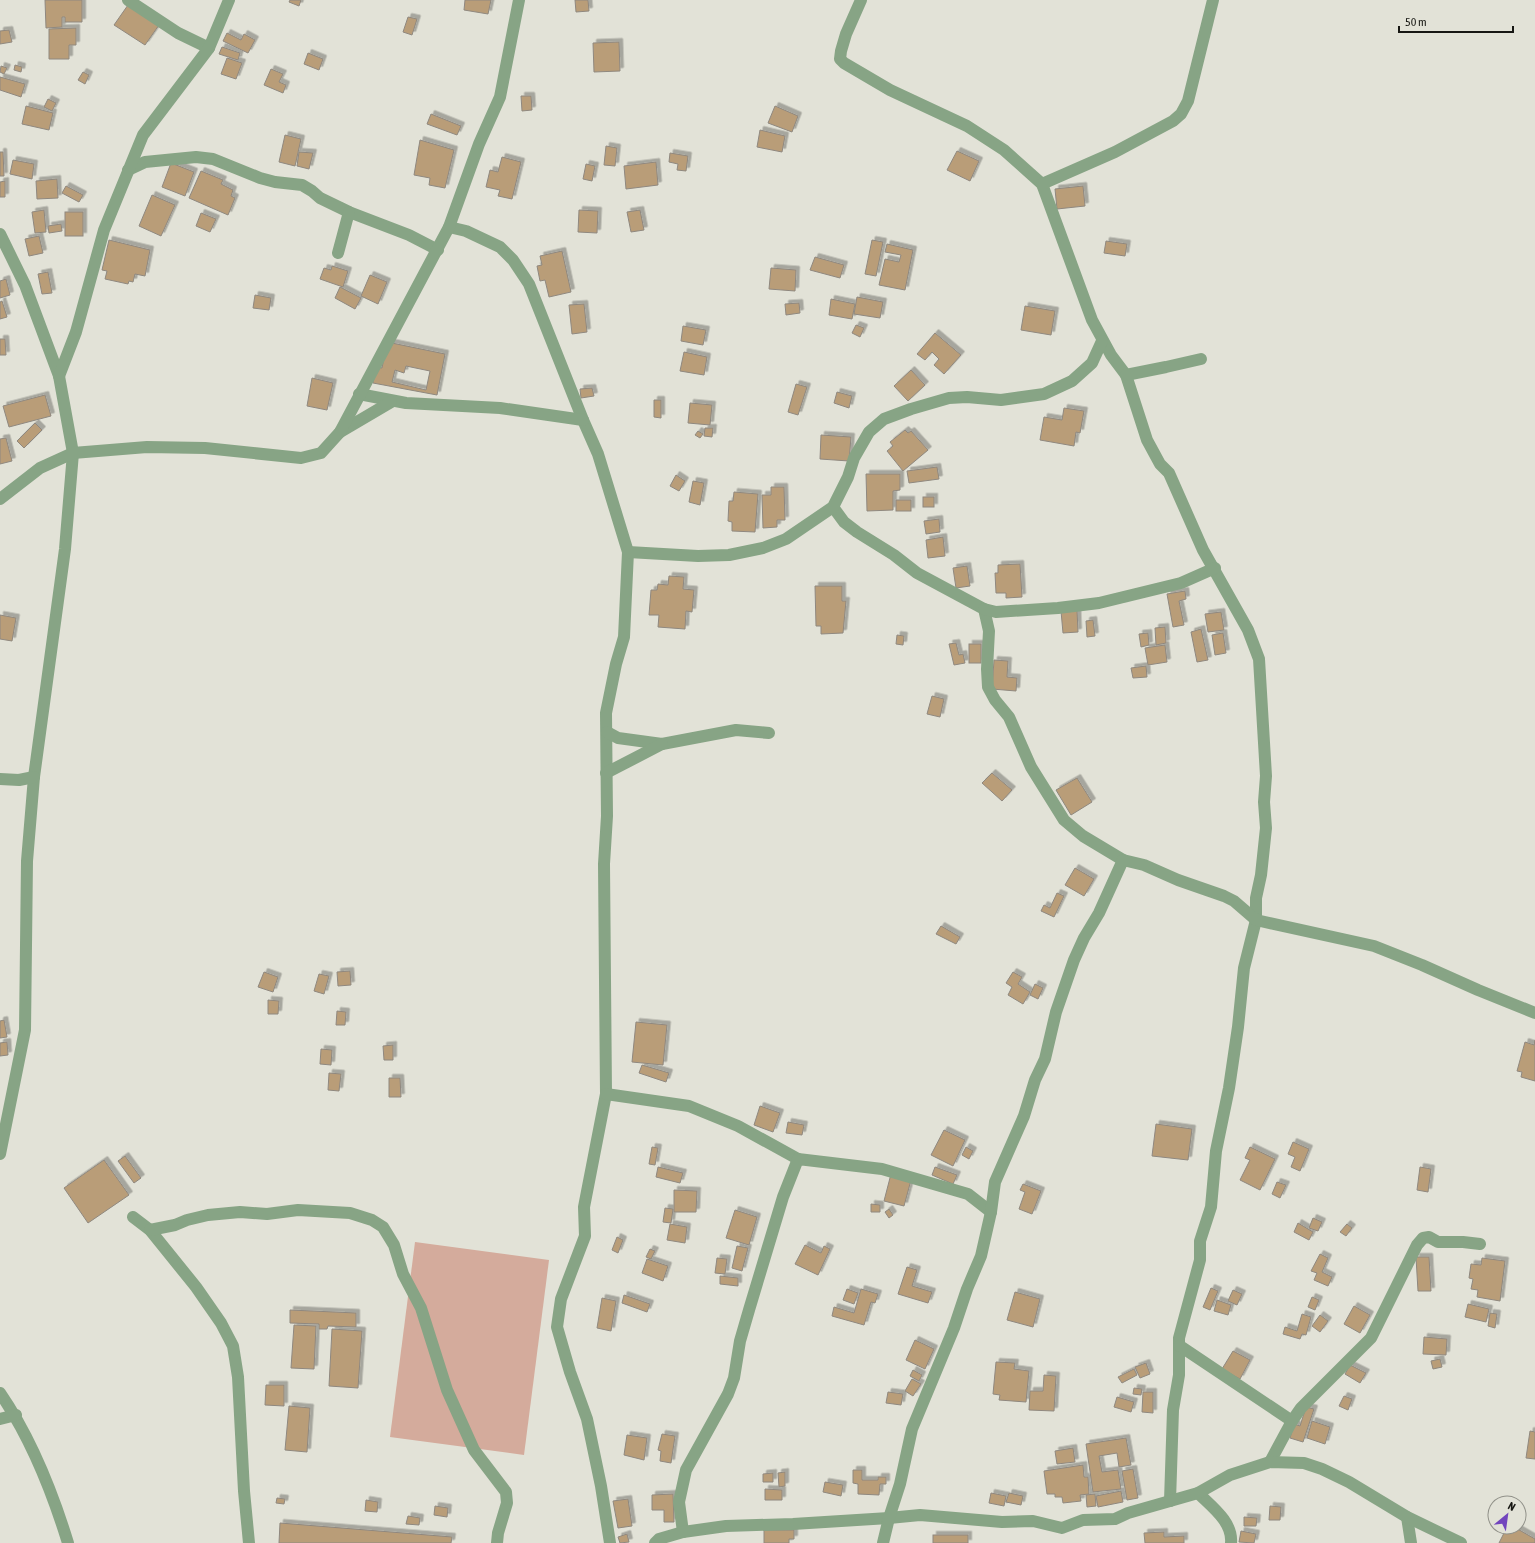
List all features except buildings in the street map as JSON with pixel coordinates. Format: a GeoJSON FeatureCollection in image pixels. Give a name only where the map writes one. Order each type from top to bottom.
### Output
{"type":"FeatureCollection","features":[{"type":"Feature","properties":{"kind":"street"},"geometry":{"type":"LineString","coordinates":[[128,0],[178,33],[208,48]]}},
{"type":"Feature","properties":{"kind":"street"},"geometry":{"type":"LineString","coordinates":[[59,376],[76,332],[104,230],[143,135],[208,48],[229,0]]}},
{"type":"Feature","properties":{"kind":"street"},"geometry":{"type":"LineString","coordinates":[[0,499],[40,468],[73,453],[147,446],[205,448],[301,458],[321,453],[340,432],[449,227],[479,144],[500,98],[519,0]]}},
{"type":"Feature","properties":{"kind":"street"},"geometry":{"type":"LineString","coordinates":[[861,0],[841,49],[840,59],[864,76],[967,126],[985,137],[1004,150],[1042,184],[1075,278],[1092,320],[1102,341],[1126,375],[1148,440],[1160,464],[1169,473],[1204,550],[1215,568],[1236,611],[1248,630],[1259,659],[1266,776],[1264,802],[1266,828],[1261,875],[1256,898],[1256,920],[1244,968],[1238,1027],[1229,1088],[1216,1151],[1210,1207],[1200,1241],[1200,1260],[1179,1338],[1179,1375],[1173,1410],[1170,1501]]}},
{"type":"Feature","properties":{"kind":"street"},"geometry":{"type":"LineString","coordinates":[[1042,184],[1115,152],[1173,121],[1181,114],[1191,92],[1213,0]]}},
{"type":"Feature","properties":{"kind":"street"},"geometry":{"type":"LineString","coordinates":[[128,170],[145,162],[196,157],[213,159],[268,180],[302,185],[320,198],[349,212],[409,235],[438,250]]}},
{"type":"Feature","properties":{"kind":"street"},"geometry":{"type":"LineString","coordinates":[[338,253],[349,212]]}},
{"type":"Feature","properties":{"kind":"street"},"geometry":{"type":"LineString","coordinates":[[449,227],[466,230],[489,241],[506,252],[519,267],[532,291],[598,454],[628,552],[624,637],[606,713],[607,816],[604,864],[606,1094],[584,1206],[584,1236],[561,1299],[558,1327],[570,1372],[587,1418],[601,1486],[610,1543]]}},
{"type":"Feature","properties":{"kind":"street"},"geometry":{"type":"LineString","coordinates":[[0,234],[25,285],[59,376],[73,453],[64,549],[34,776],[27,861],[25,1030],[0,1154]]}},
{"type":"Feature","properties":{"kind":"street"},"geometry":{"type":"LineString","coordinates":[[1092,363],[1102,341]]}},
{"type":"Feature","properties":{"kind":"street"},"geometry":{"type":"LineString","coordinates":[[628,552],[698,556],[729,555],[763,548],[786,539],[833,507],[848,477],[854,458],[868,432],[884,418],[949,398],[1001,400],[1044,394],[1072,381],[1092,363],[1111,354]]}},
{"type":"Feature","properties":{"kind":"street"},"geometry":{"type":"LineString","coordinates":[[1126,375],[1200,359]]}},
{"type":"Feature","properties":{"kind":"street"},"geometry":{"type":"LineString","coordinates":[[359,394],[391,402],[440,407],[500,408],[583,420]]}},
{"type":"Feature","properties":{"kind":"street"},"geometry":{"type":"LineString","coordinates":[[340,432],[391,402]]}},
{"type":"Feature","properties":{"kind":"street"},"geometry":{"type":"LineString","coordinates":[[833,507],[848,525],[894,555],[917,573],[984,609],[996,612],[1083,606],[1181,584],[1215,568]]}},
{"type":"Feature","properties":{"kind":"street"},"geometry":{"type":"LineString","coordinates":[[984,609],[989,631],[987,669],[988,687],[995,700],[1009,717],[1031,767],[1064,820],[1083,836],[1123,860],[1144,865],[1178,880],[1224,896],[1234,901],[1256,920],[1374,946],[1535,1013]]}},
{"type":"Feature","properties":{"kind":"street"},"geometry":{"type":"LineString","coordinates":[[606,773],[662,744],[736,730],[769,732]]}},
{"type":"Feature","properties":{"kind":"street"},"geometry":{"type":"LineString","coordinates":[[607,732],[618,738],[662,744]]}},
{"type":"Feature","properties":{"kind":"street"},"geometry":{"type":"LineString","coordinates":[[0,779],[19,780],[34,776]]}},
{"type":"Feature","properties":{"kind":"street"},"geometry":{"type":"LineString","coordinates":[[883,1543],[900,1484],[912,1430],[954,1328],[980,1256],[991,1212],[995,1182],[1024,1116],[1045,1058],[1056,1012],[1074,960],[1084,938],[1099,913],[1123,860]]}},
{"type":"Feature","properties":{"kind":"street"},"geometry":{"type":"LineString","coordinates":[[606,1094],[689,1106],[738,1126],[798,1159],[882,1169],[968,1194],[991,1212]]}},
{"type":"Feature","properties":{"kind":"street"},"geometry":{"type":"LineString","coordinates":[[683,1532],[679,1502],[686,1470],[728,1394],[734,1378],[740,1341],[749,1310],[783,1197],[798,1159]]}},
{"type":"Feature","properties":{"kind":"street"},"geometry":{"type":"LineString","coordinates":[[150,1230],[175,1225],[187,1220],[208,1215],[240,1212],[267,1214],[298,1210],[350,1213],[372,1220],[383,1227],[390,1236],[403,1274],[421,1308],[447,1390],[474,1450],[506,1492],[507,1503],[499,1530],[498,1543]]}},
{"type":"Feature","properties":{"kind":"street"},"geometry":{"type":"LineString","coordinates":[[133,1217],[150,1230],[196,1287],[221,1323],[233,1346],[236,1363],[244,1491],[249,1543]]}},
{"type":"Feature","properties":{"kind":"street"},"geometry":{"type":"LineString","coordinates":[[1270,1462],[1292,1421],[1307,1402],[1371,1338],[1417,1245],[1423,1238],[1429,1237],[1438,1242],[1480,1244]]}},
{"type":"Feature","properties":{"kind":"street"},"geometry":{"type":"LineString","coordinates":[[1180,1346],[1292,1421]]}},
{"type":"Feature","properties":{"kind":"street"},"geometry":{"type":"LineString","coordinates":[[0,1392],[16,1415],[56,1502],[68,1543]]}},
{"type":"Feature","properties":{"kind":"street"},"geometry":{"type":"LineString","coordinates":[[0,1419],[16,1415]]}},
{"type":"Feature","properties":{"kind":"street"},"geometry":{"type":"LineString","coordinates":[[654,1543],[659,1539],[683,1532],[726,1526],[889,1518],[920,1515],[1002,1522],[1033,1521],[1062,1528],[1083,1520],[1115,1519],[1128,1513],[1198,1493],[1230,1475],[1270,1462],[1304,1463],[1322,1469],[1355,1486],[1406,1517],[1461,1543]]}},
{"type":"Feature","properties":{"kind":"street"},"geometry":{"type":"LineString","coordinates":[[1198,1493],[1225,1521],[1232,1534],[1231,1543]]}},
{"type":"Feature","properties":{"kind":"street"},"geometry":{"type":"LineString","coordinates":[[1406,1517],[1411,1543]]}},
{"type":"Feature","properties":{"kind":"shaded area"},"geometry":{"type":"Polygon","coordinates":[[[415,1242],[549,1260],[524,1455],[390,1437],[415,1242]]]}}]}
